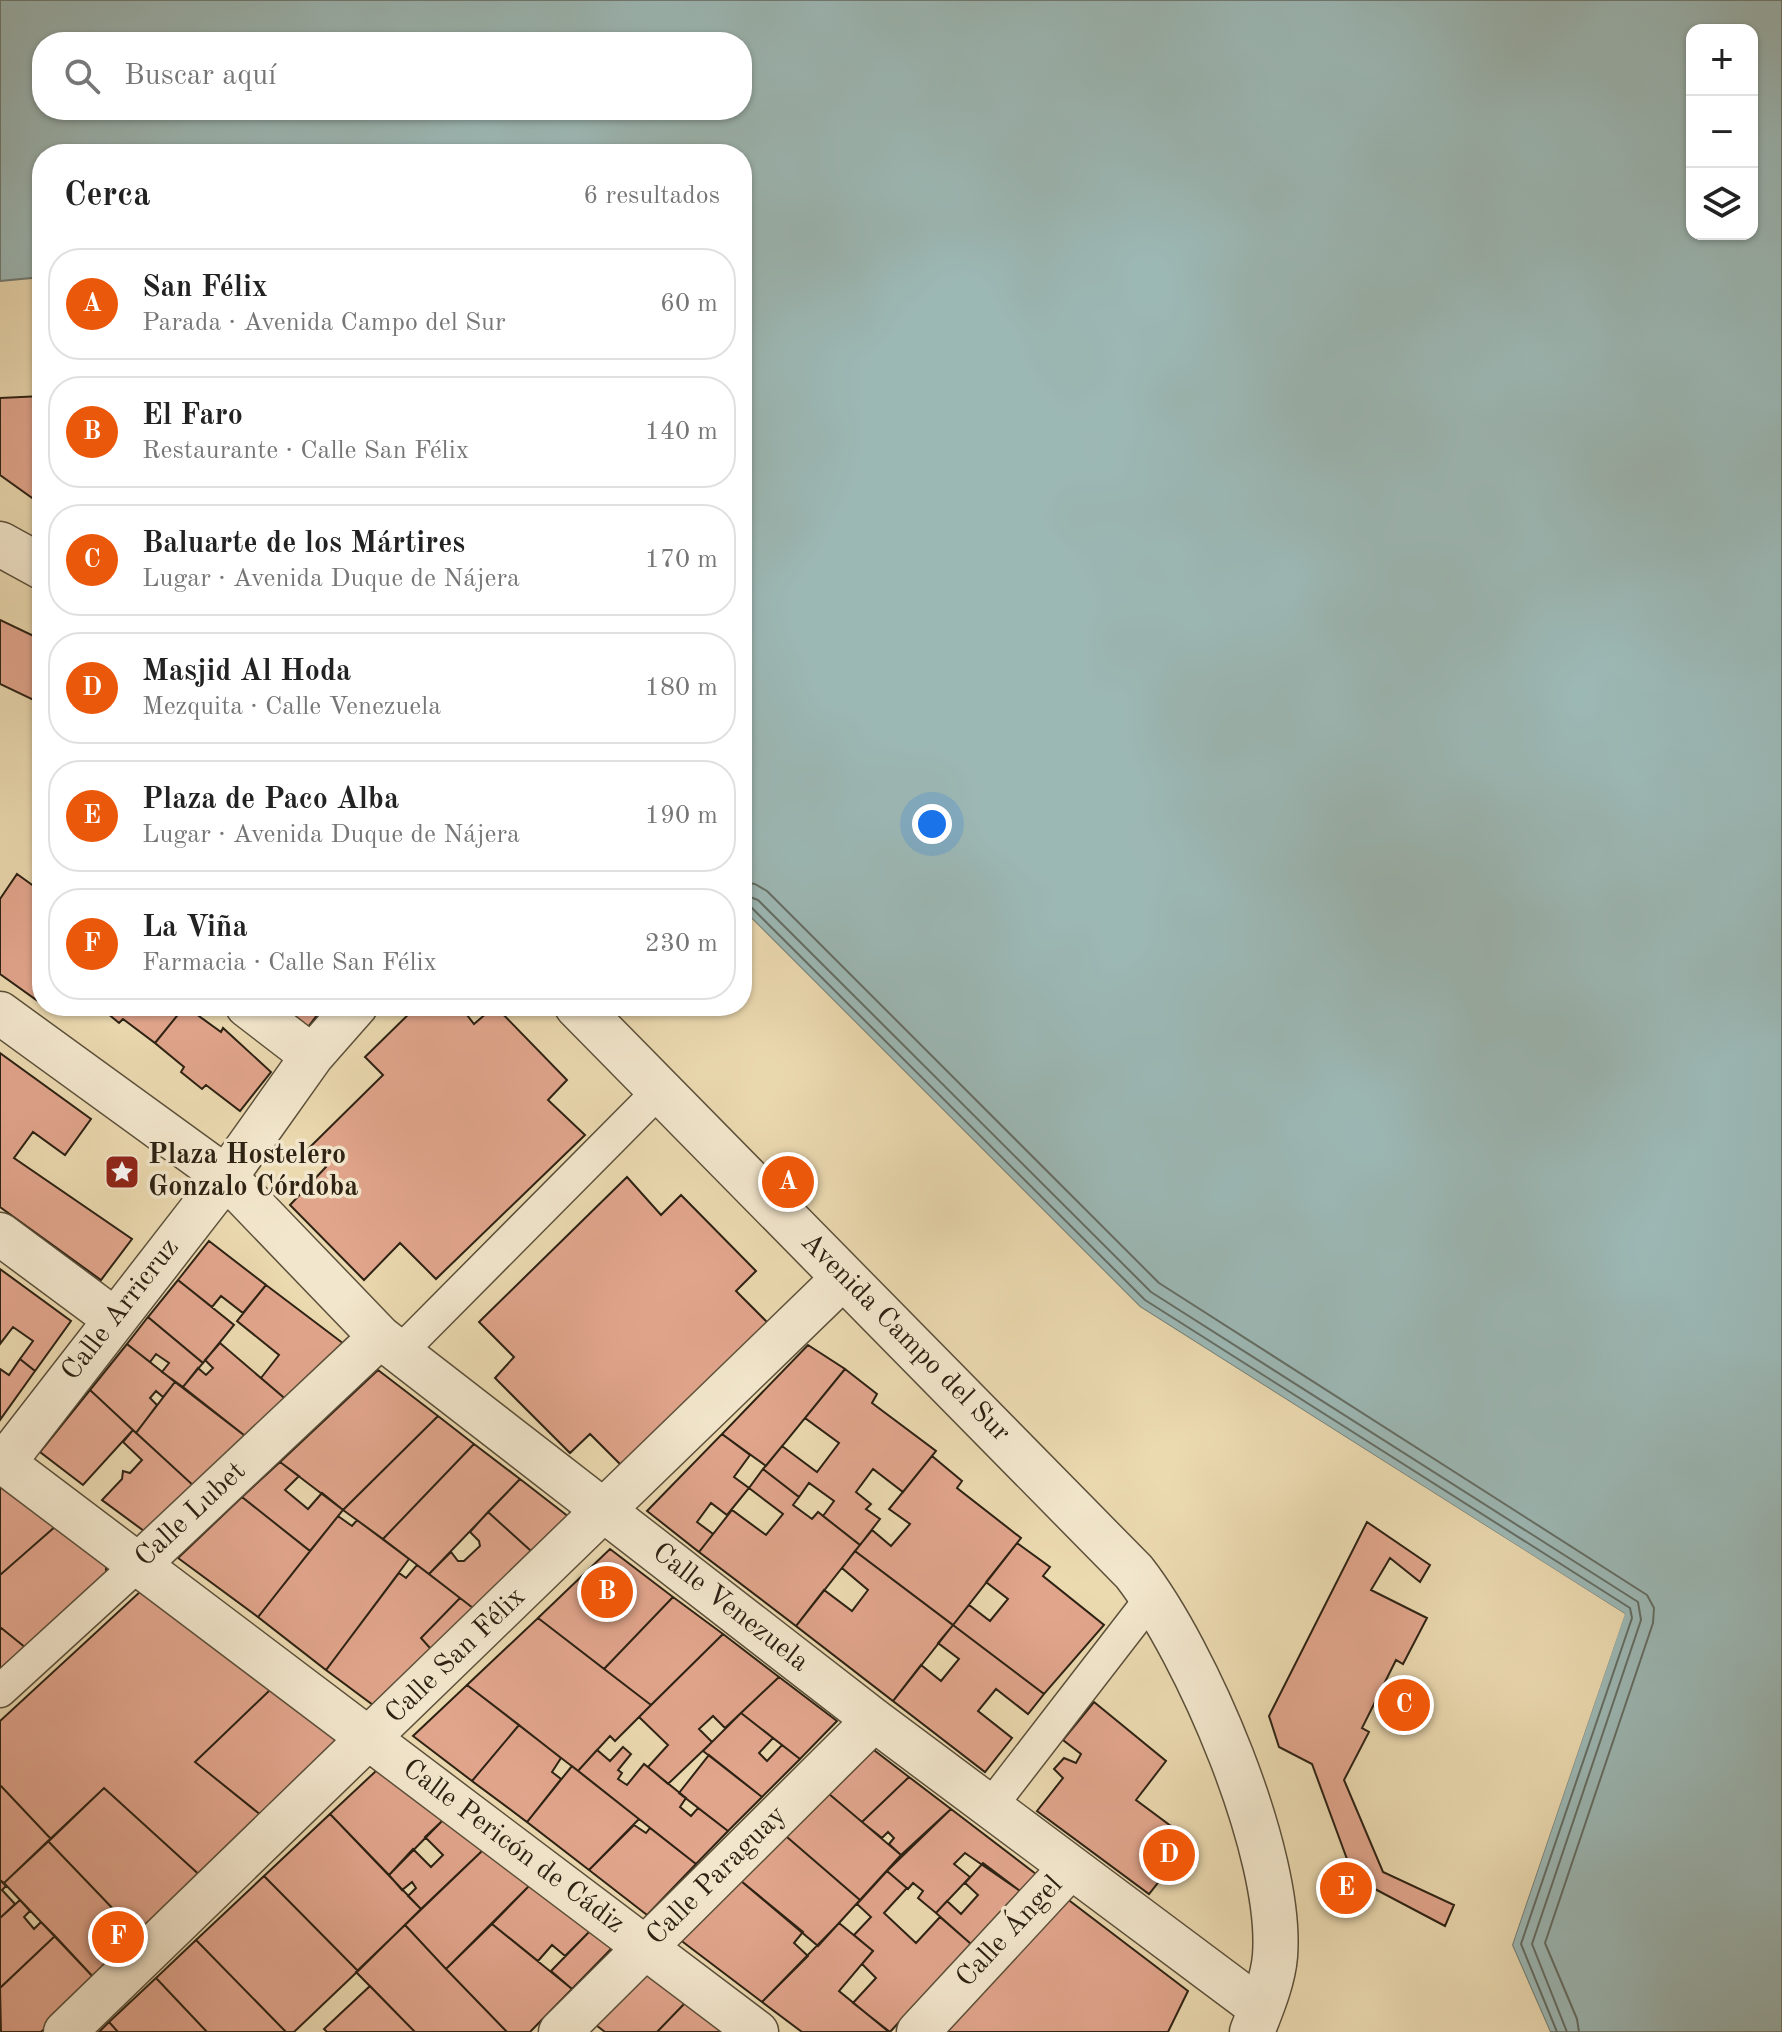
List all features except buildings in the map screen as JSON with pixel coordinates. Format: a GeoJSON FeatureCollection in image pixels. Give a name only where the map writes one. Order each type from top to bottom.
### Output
{"type":"FeatureCollection","features":[{"type":"Feature","properties":{"kind":"street"},"geometry":{"type":"LineString","coordinates":[[0,544],[32,562]]}},
{"type":"Feature","properties":{"kind":"street"},"geometry":{"type":"LineString","coordinates":[[0,574],[32,584]]}},
{"type":"Feature","properties":{"kind":"street","name":"Calle Venezuela"},"geometry":{"type":"LineString","coordinates":[[0,1013],[226,1177],[390,1345],[1070,1868],[1257,2020]]}},
{"type":"Feature","properties":{"kind":"street"},"geometry":{"type":"LineString","coordinates":[[260,1016],[312,1056]]}},
{"type":"Feature","properties":{"kind":"street","name":"Calle Arricruz"},"geometry":{"type":"LineString","coordinates":[[2,1461],[226,1177],[312,1056],[347,1016]]}},
{"type":"Feature","properties":{"kind":"street","name":"Avenida Campo del Sur"},"geometry":{"type":"LineString","coordinates":[[587,1016],[1123,1560],[1153,1596],[1173,1628],[1203,1692],[1242,1788],[1270,1880],[1275,1957],[1257,2020]]}},
{"type":"Feature","properties":{"kind":"street","name":"Calle Lubet"},"geometry":{"type":"LineString","coordinates":[[0,1691],[140,1563],[390,1345],[660,1090]]}},
{"type":"Feature","properties":{"kind":"street"},"geometry":{"type":"LineString","coordinates":[[0,1234],[113,1318]]}},
{"type":"Feature","properties":{"kind":"street","name":"Calle San Félix"},"geometry":{"type":"LineString","coordinates":[[65,2032],[844,1277]]}},
{"type":"Feature","properties":{"kind":"street","name":"Calle Pericón de Cádiz"},"geometry":{"type":"LineString","coordinates":[[2,1461],[757,2032]]}},
{"type":"Feature","properties":{"kind":"street"},"geometry":{"type":"LineString","coordinates":[[990,1807],[1153,1596]]}},
{"type":"Feature","properties":{"kind":"street","name":"Calle Paraguay"},"geometry":{"type":"LineString","coordinates":[[560,2032],[874,1720]]}},
{"type":"Feature","properties":{"kind":"street","name":"Calle Ángel"},"geometry":{"type":"LineString","coordinates":[[918,2032],[1070,1868]]}},
{"type":"Feature","properties":{"kind":"water"},"geometry":{"type":"Polygon","coordinates":[[[0,0],[1782,0],[1782,2032],[1550,2032],[1512,1945],[1624,1614],[1140,1307],[752,919],[752,144],[32,144],[32,278],[0,281],[0,0]]]}},
{"type":"Feature","properties":{"kind":"pier"},"geometry":{"type":"Polygon","coordinates":[[[752,919],[1140,1307],[1625,1614],[1512,1945],[1550,2032],[1546,2032],[1508,1945],[1620,1615],[1137,1310],[752,925],[752,919]]]}},
{"type":"Feature","properties":{"kind":"place","name":"Plaza Hostelero Gonzalo Córdoba"},"geometry":{"type":"Point","coordinates":[122,1172]}},
{"type":"Feature","properties":{"kind":"place","name":"San Félix"},"geometry":{"type":"Point","coordinates":[788,1182]}},
{"type":"Feature","properties":{"kind":"place","name":"El Faro"},"geometry":{"type":"Point","coordinates":[607,1592]}},
{"type":"Feature","properties":{"kind":"place","name":"Baluarte de los Mártires"},"geometry":{"type":"Point","coordinates":[1404,1705]}},
{"type":"Feature","properties":{"kind":"place","name":"Masjid Al Hoda"},"geometry":{"type":"Point","coordinates":[1169,1855]}},
{"type":"Feature","properties":{"kind":"place","name":"Plaza de Paco Alba"},"geometry":{"type":"Point","coordinates":[1346,1888]}},
{"type":"Feature","properties":{"kind":"place","name":"La Viña"},"geometry":{"type":"Point","coordinates":[118,1937]}}]}
